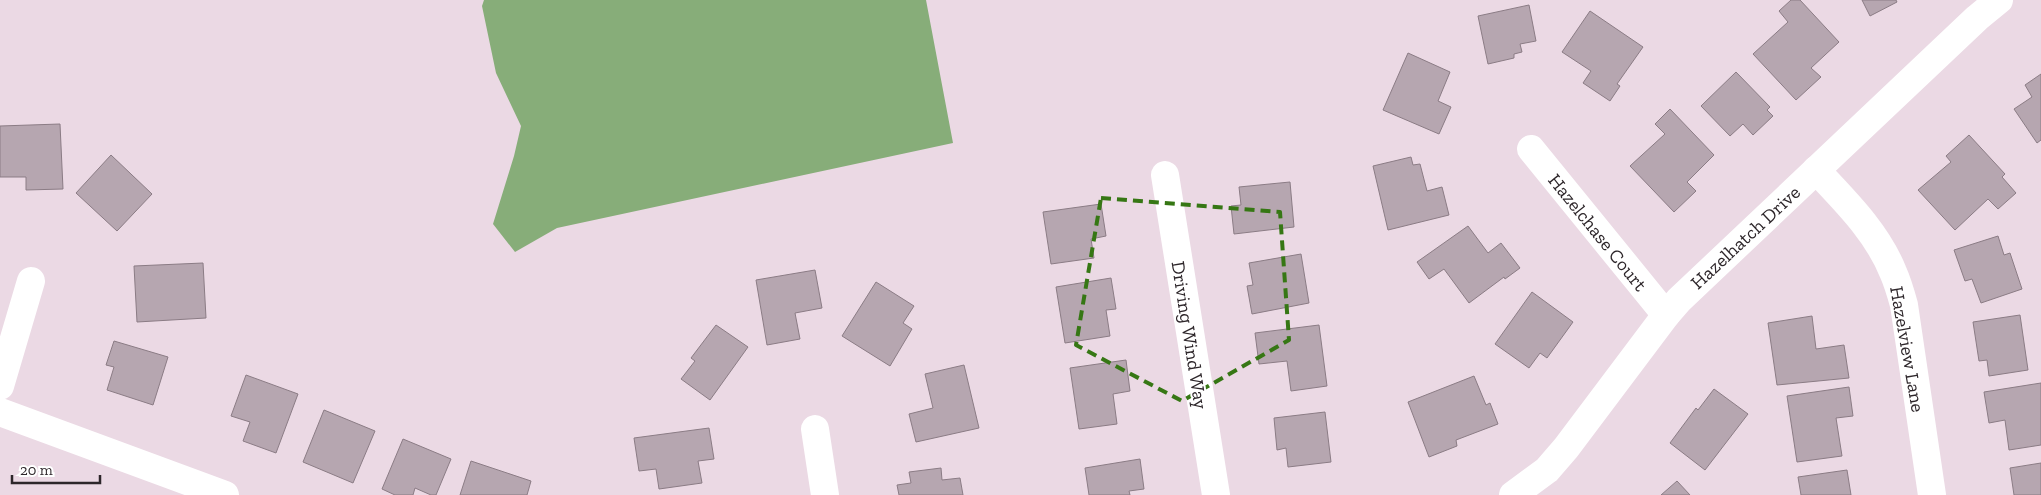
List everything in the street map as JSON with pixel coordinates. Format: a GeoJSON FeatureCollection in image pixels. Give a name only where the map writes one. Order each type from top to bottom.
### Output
{"type":"FeatureCollection","features":[{"type":"Feature","properties":{"kind":"street","name":"Hazelhatch Drive"},"geometry":{"type":"LineString","coordinates":[[1516,494],[1547,470],[1566,448],[1666,315],[1688,290],[1977,18],[1999,0]]}},
{"type":"Feature","properties":{"kind":"street","name":"Hazelchase Court"},"geometry":{"type":"LineString","coordinates":[[1531,149],[1666,315]]}},
{"type":"Feature","properties":{"kind":"street","name":"Hazelview Lane"},"geometry":{"type":"LineString","coordinates":[[1816,170],[1862,220],[1880,246],[1897,282],[1904,305],[1932,495]]}},
{"type":"Feature","properties":{"kind":"street","name":"Driving Wind Way"},"geometry":{"type":"LineString","coordinates":[[1165,175],[1216,495]]}},
{"type":"Feature","properties":{"kind":"street"},"geometry":{"type":"LineString","coordinates":[[0,386],[32,281]]}},
{"type":"Feature","properties":{"kind":"street"},"geometry":{"type":"LineString","coordinates":[[0,412],[225,495]]}},
{"type":"Feature","properties":{"kind":"street"},"geometry":{"type":"LineString","coordinates":[[815,428],[825,495]]}},
{"type":"Feature","properties":{"kind":"highlighted area"},"geometry":{"type":"Polygon","coordinates":[[[1101,198],[1280,212],[1289,340],[1182,401],[1076,345],[1101,198]]]}},
{"type":"Feature","properties":{"kind":"shaded area"},"geometry":{"type":"Polygon","coordinates":[[[484,0],[926,0],[953,143],[557,228],[515,252],[493,224],[514,156],[521,126],[496,73],[482,6],[484,0]]]}},
{"type":"Feature","properties":{"kind":"building"},"geometry":{"type":"Polygon","coordinates":[[[1791,0],[1800,0],[1839,42],[1811,68],[1821,77],[1796,100],[1753,54],[1788,22],[1779,11],[1791,0]]]}},
{"type":"Feature","properties":{"kind":"building"},"geometry":{"type":"Polygon","coordinates":[[[1862,0],[1896,0],[1897,2],[1870,16],[1862,0]]]}},
{"type":"Feature","properties":{"kind":"building"},"geometry":{"type":"Polygon","coordinates":[[[1529,5],[1536,41],[1520,44],[1522,52],[1514,54],[1514,58],[1488,64],[1478,16],[1529,5]]]}},
{"type":"Feature","properties":{"kind":"building"},"geometry":{"type":"Polygon","coordinates":[[[1590,11],[1643,47],[1617,84],[1620,86],[1610,101],[1583,83],[1591,71],[1562,52],[1590,11]]]}},
{"type":"Feature","properties":{"kind":"building"},"geometry":{"type":"Polygon","coordinates":[[[1408,53],[1450,72],[1438,101],[1451,107],[1439,134],[1383,110],[1408,53]]]}},
{"type":"Feature","properties":{"kind":"building"},"geometry":{"type":"Polygon","coordinates":[[[1736,72],[1770,107],[1767,110],[1773,116],[1753,135],[1743,124],[1730,136],[1701,106],[1736,72]]]}},
{"type":"Feature","properties":{"kind":"building"},"geometry":{"type":"Polygon","coordinates":[[[2041,74],[2041,140],[2037,143],[2014,109],[2032,97],[2025,85],[2041,74]]]}},
{"type":"Feature","properties":{"kind":"building"},"geometry":{"type":"Polygon","coordinates":[[[1670,109],[1714,155],[1687,182],[1696,191],[1674,212],[1630,166],[1665,134],[1655,124],[1670,109]]]}},
{"type":"Feature","properties":{"kind":"building"},"geometry":{"type":"Polygon","coordinates":[[[60,124],[63,189],[26,190],[26,177],[0,177],[0,126],[60,124]]]}},
{"type":"Feature","properties":{"kind":"building"},"geometry":{"type":"Polygon","coordinates":[[[1969,135],[2005,174],[2002,177],[2016,193],[1998,209],[1988,199],[1955,230],[1918,190],[1951,162],[1946,156],[1969,135]]]}},
{"type":"Feature","properties":{"kind":"building"},"geometry":{"type":"Polygon","coordinates":[[[111,155],[152,194],[117,231],[76,193],[111,155]]]}},
{"type":"Feature","properties":{"kind":"building"},"geometry":{"type":"Polygon","coordinates":[[[1411,157],[1413,165],[1420,164],[1427,191],[1442,187],[1449,215],[1388,230],[1373,166],[1411,157]]]}},
{"type":"Feature","properties":{"kind":"building"},"geometry":{"type":"Polygon","coordinates":[[[1290,182],[1294,227],[1234,234],[1231,206],[1241,205],[1239,187],[1290,182]]]}},
{"type":"Feature","properties":{"kind":"building"},"geometry":{"type":"Polygon","coordinates":[[[1101,204],[1106,236],[1091,239],[1094,258],[1051,264],[1043,212],[1101,204]]]}},
{"type":"Feature","properties":{"kind":"building"},"geometry":{"type":"Polygon","coordinates":[[[1468,226],[1488,253],[1501,243],[1520,268],[1505,279],[1504,277],[1469,303],[1444,269],[1429,279],[1417,262],[1468,226]]]}},
{"type":"Feature","properties":{"kind":"building"},"geometry":{"type":"Polygon","coordinates":[[[1998,236],[2004,255],[2010,253],[2022,289],[1981,303],[1972,279],[1965,281],[1954,250],[1998,236]]]}},
{"type":"Feature","properties":{"kind":"building"},"geometry":{"type":"Polygon","coordinates":[[[1301,254],[1309,303],[1252,314],[1247,286],[1253,285],[1249,263],[1301,254]]]}},
{"type":"Feature","properties":{"kind":"building"},"geometry":{"type":"Polygon","coordinates":[[[203,263],[206,318],[137,322],[134,266],[203,263]]]}},
{"type":"Feature","properties":{"kind":"building"},"geometry":{"type":"Polygon","coordinates":[[[815,270],[822,308],[795,313],[800,339],[767,345],[756,280],[815,270]]]}},
{"type":"Feature","properties":{"kind":"building"},"geometry":{"type":"Polygon","coordinates":[[[1111,278],[1116,309],[1106,310],[1110,336],[1065,343],[1056,287],[1111,278]]]}},
{"type":"Feature","properties":{"kind":"building"},"geometry":{"type":"Polygon","coordinates":[[[876,282],[914,306],[903,323],[912,329],[890,366],[842,336],[876,282]]]}},
{"type":"Feature","properties":{"kind":"building"},"geometry":{"type":"Polygon","coordinates":[[[1532,292],[1573,322],[1547,358],[1540,353],[1529,368],[1495,344],[1532,292]]]}},
{"type":"Feature","properties":{"kind":"building"},"geometry":{"type":"Polygon","coordinates":[[[2020,315],[2028,370],[1989,376],[1987,360],[1979,361],[1973,322],[2020,315]]]}},
{"type":"Feature","properties":{"kind":"building"},"geometry":{"type":"Polygon","coordinates":[[[1812,316],[1816,349],[1844,345],[1849,378],[1777,385],[1768,323],[1812,316]]]}},
{"type":"Feature","properties":{"kind":"building"},"geometry":{"type":"Polygon","coordinates":[[[716,325],[748,347],[710,400],[681,379],[695,361],[691,358],[716,325]]]}},
{"type":"Feature","properties":{"kind":"building"},"geometry":{"type":"Polygon","coordinates":[[[1319,325],[1327,386],[1291,391],[1287,361],[1259,364],[1255,333],[1319,325]]]}},
{"type":"Feature","properties":{"kind":"building"},"geometry":{"type":"Polygon","coordinates":[[[114,341],[168,357],[153,405],[107,390],[114,367],[106,365],[114,341]]]}},
{"type":"Feature","properties":{"kind":"building"},"geometry":{"type":"Polygon","coordinates":[[[1126,360],[1130,391],[1113,394],[1117,424],[1079,429],[1070,368],[1126,360]]]}},
{"type":"Feature","properties":{"kind":"building"},"geometry":{"type":"Polygon","coordinates":[[[964,365],[979,428],[916,442],[909,414],[933,408],[925,374],[964,365]]]}},
{"type":"Feature","properties":{"kind":"building"},"geometry":{"type":"Polygon","coordinates":[[[246,375],[298,394],[276,453],[243,441],[250,422],[231,416],[246,375]]]}},
{"type":"Feature","properties":{"kind":"building"},"geometry":{"type":"Polygon","coordinates":[[[1474,376],[1486,405],[1490,403],[1498,424],[1456,440],[1457,446],[1429,457],[1408,402],[1474,376]]]}},
{"type":"Feature","properties":{"kind":"building"},"geometry":{"type":"Polygon","coordinates":[[[2041,383],[2041,445],[2009,450],[2005,420],[1989,423],[1984,392],[2041,383]]]}},
{"type":"Feature","properties":{"kind":"building"},"geometry":{"type":"Polygon","coordinates":[[[1849,387],[1853,416],[1836,418],[1842,456],[1797,462],[1787,396],[1849,387]]]}},
{"type":"Feature","properties":{"kind":"building"},"geometry":{"type":"Polygon","coordinates":[[[1714,389],[1748,414],[1705,470],[1670,443],[1696,408],[1698,410],[1714,389]]]}},
{"type":"Feature","properties":{"kind":"building"},"geometry":{"type":"Polygon","coordinates":[[[324,410],[375,431],[353,483],[303,462],[324,410]]]}},
{"type":"Feature","properties":{"kind":"building"},"geometry":{"type":"Polygon","coordinates":[[[1325,412],[1331,462],[1288,467],[1286,448],[1277,450],[1274,418],[1325,412]]]}},
{"type":"Feature","properties":{"kind":"building"},"geometry":{"type":"Polygon","coordinates":[[[709,428],[714,459],[698,461],[702,483],[659,489],[656,469],[639,471],[634,438],[709,428]]]}},
{"type":"Feature","properties":{"kind":"building"},"geometry":{"type":"Polygon","coordinates":[[[403,439],[451,459],[436,495],[431,495],[415,488],[413,495],[395,495],[382,489],[403,439]]]}},
{"type":"Feature","properties":{"kind":"building"},"geometry":{"type":"Polygon","coordinates":[[[1140,459],[1144,489],[1129,491],[1130,495],[1089,495],[1085,468],[1140,459]]]}},
{"type":"Feature","properties":{"kind":"building"},"geometry":{"type":"Polygon","coordinates":[[[471,461],[531,481],[527,495],[460,495],[471,461]]]}},
{"type":"Feature","properties":{"kind":"building"},"geometry":{"type":"Polygon","coordinates":[[[2041,463],[2041,495],[2014,495],[2010,468],[2041,463]]]}},
{"type":"Feature","properties":{"kind":"building"},"geometry":{"type":"Polygon","coordinates":[[[941,468],[942,480],[960,478],[963,495],[899,495],[897,485],[911,483],[909,472],[941,468]]]}},
{"type":"Feature","properties":{"kind":"building"},"geometry":{"type":"Polygon","coordinates":[[[1847,470],[1851,495],[1801,495],[1798,477],[1847,470]]]}},
{"type":"Feature","properties":{"kind":"building"},"geometry":{"type":"Polygon","coordinates":[[[1677,481],[1690,495],[1661,495],[1677,481]]]}}]}
